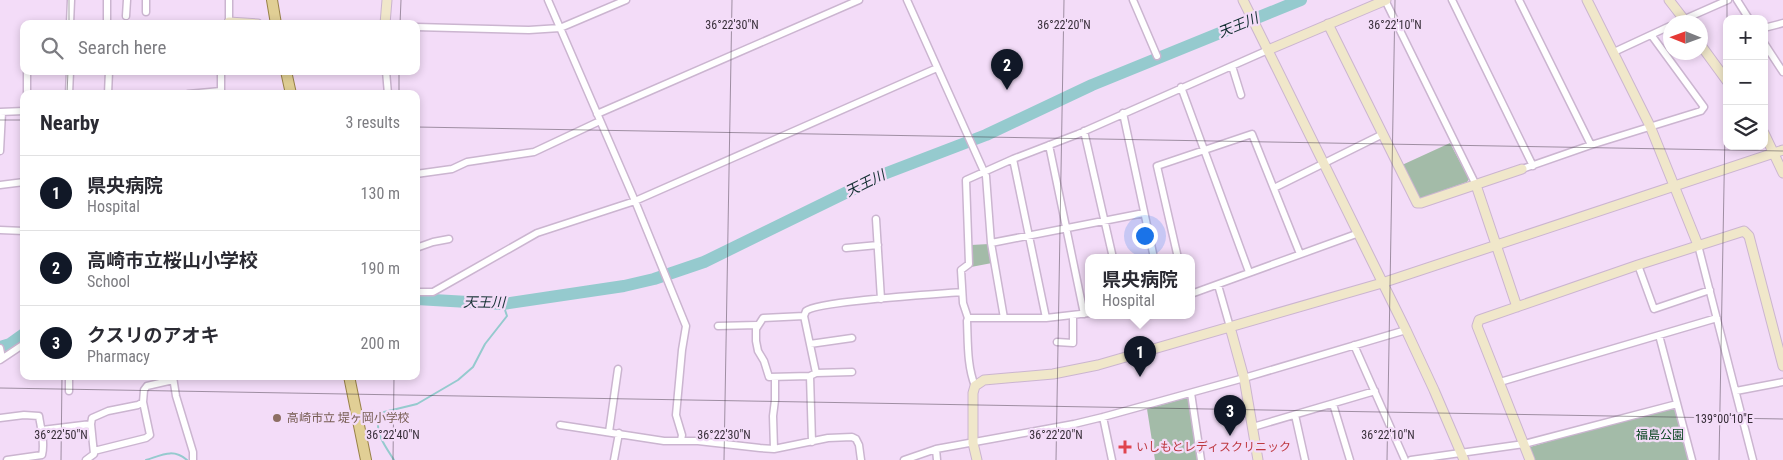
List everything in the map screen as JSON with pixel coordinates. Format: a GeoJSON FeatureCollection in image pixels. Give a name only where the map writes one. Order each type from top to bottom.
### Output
{"type":"FeatureCollection","features":[{"type":"Feature","properties":{"kind":"main road"},"geometry":{"type":"LineString","coordinates":[[272,0],[275,20]]}},
{"type":"Feature","properties":{"kind":"main road"},"geometry":{"type":"LineString","coordinates":[[287,75],[290,90]]}},
{"type":"Feature","properties":{"kind":"main road"},"geometry":{"type":"LineString","coordinates":[[350,380],[366,460]]}},
{"type":"Feature","properties":{"kind":"street"},"geometry":{"type":"LineString","coordinates":[[70,20],[71,0]]}},
{"type":"Feature","properties":{"kind":"street"},"geometry":{"type":"LineString","coordinates":[[107,0],[107,20]]}},
{"type":"Feature","properties":{"kind":"street"},"geometry":{"type":"LineString","coordinates":[[126,16],[127,0]]}},
{"type":"Feature","properties":{"kind":"street"},"geometry":{"type":"LineString","coordinates":[[146,0],[146,12]]}},
{"type":"Feature","properties":{"kind":"street"},"geometry":{"type":"LineString","coordinates":[[229,0],[229,20]]}},
{"type":"Feature","properties":{"kind":"street"},"geometry":{"type":"LineString","coordinates":[[385,20],[387,0]]}},
{"type":"Feature","properties":{"kind":"street"},"geometry":{"type":"LineString","coordinates":[[548,0],[635,201],[686,326],[676,415],[682,435],[681,440]]}},
{"type":"Feature","properties":{"kind":"street"},"geometry":{"type":"LineString","coordinates":[[420,27],[529,30],[560,28],[626,0]]}},
{"type":"Feature","properties":{"kind":"street"},"geometry":{"type":"LineString","coordinates":[[597,114],[859,0]]}},
{"type":"Feature","properties":{"kind":"street"},"geometry":{"type":"LineString","coordinates":[[907,0],[986,176],[991,243],[1004,318]]}},
{"type":"Feature","properties":{"kind":"street"},"geometry":{"type":"LineString","coordinates":[[1133,0],[1158,56]]}},
{"type":"Feature","properties":{"kind":"street"},"geometry":{"type":"LineString","coordinates":[[1243,0],[1406,330],[1463,456]]}},
{"type":"Feature","properties":{"kind":"street"},"geometry":{"type":"LineString","coordinates":[[977,460],[973,443],[973,393],[975,386],[971,376],[968,318],[962,292],[962,270],[969,264],[966,180],[1386,0],[1476,185],[1517,308]]}},
{"type":"Feature","properties":{"kind":"street"},"geometry":{"type":"LineString","coordinates":[[1452,0],[1533,166]]}},
{"type":"Feature","properties":{"kind":"street"},"geometry":{"type":"LineString","coordinates":[[1519,0],[1591,145]]}},
{"type":"Feature","properties":{"kind":"street"},"geometry":{"type":"LineString","coordinates":[[1587,0],[1650,126],[1698,246],[1754,460]]}},
{"type":"Feature","properties":{"kind":"street"},"geometry":{"type":"LineString","coordinates":[[1669,0],[1678,15]]}},
{"type":"Feature","properties":{"kind":"street"},"geometry":{"type":"LineString","coordinates":[[1697,15],[1728,0]]}},
{"type":"Feature","properties":{"kind":"street"},"geometry":{"type":"LineString","coordinates":[[1737,0],[1746,15]]}},
{"type":"Feature","properties":{"kind":"street"},"geometry":{"type":"LineString","coordinates":[[1768,27],[1783,23]]}},
{"type":"Feature","properties":{"kind":"street"},"geometry":{"type":"LineString","coordinates":[[1328,24],[1417,203],[1533,166],[1591,145],[1701,111],[1704,106],[1652,36]]}},
{"type":"Feature","properties":{"kind":"street"},"geometry":{"type":"LineString","coordinates":[[1614,52],[1663,30]]}},
{"type":"Feature","properties":{"kind":"street"},"geometry":{"type":"LineString","coordinates":[[1768,49],[1783,72]]}},
{"type":"Feature","properties":{"kind":"street"},"geometry":{"type":"LineString","coordinates":[[1708,55],[1723,76]]}},
{"type":"Feature","properties":{"kind":"street"},"geometry":{"type":"LineString","coordinates":[[1232,66],[1241,95]]}},
{"type":"Feature","properties":{"kind":"street"},"geometry":{"type":"LineString","coordinates":[[420,292],[433,292],[537,233],[635,201],[938,68]]}},
{"type":"Feature","properties":{"kind":"street"},"geometry":{"type":"LineString","coordinates":[[27,75],[27,90]]}},
{"type":"Feature","properties":{"kind":"street"},"geometry":{"type":"LineString","coordinates":[[69,90],[70,75]]}},
{"type":"Feature","properties":{"kind":"street"},"geometry":{"type":"LineString","coordinates":[[108,90],[109,75]]}},
{"type":"Feature","properties":{"kind":"street"},"geometry":{"type":"LineString","coordinates":[[220,75],[222,90]]}},
{"type":"Feature","properties":{"kind":"street"},"geometry":{"type":"LineString","coordinates":[[386,75],[388,90]]}},
{"type":"Feature","properties":{"kind":"street"},"geometry":{"type":"LineString","coordinates":[[1181,87],[1249,272]]}},
{"type":"Feature","properties":{"kind":"street"},"geometry":{"type":"LineString","coordinates":[[0,152],[1,112],[20,111]]}},
{"type":"Feature","properties":{"kind":"street"},"geometry":{"type":"LineString","coordinates":[[1123,113],[1153,254]]}},
{"type":"Feature","properties":{"kind":"street"},"geometry":{"type":"LineString","coordinates":[[420,173],[452,169],[467,162],[534,152],[600,122]]}},
{"type":"Feature","properties":{"kind":"street"},"geometry":{"type":"LineString","coordinates":[[1084,131],[1106,220],[1112,254]]}},
{"type":"Feature","properties":{"kind":"street"},"geometry":{"type":"LineString","coordinates":[[1177,254],[1157,166],[1252,134],[1300,254]]}},
{"type":"Feature","properties":{"kind":"street"},"geometry":{"type":"LineString","coordinates":[[1274,188],[1383,134]]}},
{"type":"Feature","properties":{"kind":"street"},"geometry":{"type":"LineString","coordinates":[[1768,138],[1778,152],[1783,173]]}},
{"type":"Feature","properties":{"kind":"street"},"geometry":{"type":"LineString","coordinates":[[1049,145],[1085,309]]}},
{"type":"Feature","properties":{"kind":"street"},"geometry":{"type":"LineString","coordinates":[[975,386],[984,380],[1052,374],[1098,365],[1382,283],[1778,152]]}},
{"type":"Feature","properties":{"kind":"street"},"geometry":{"type":"LineString","coordinates":[[1013,159],[1046,318]]}},
{"type":"Feature","properties":{"kind":"street"},"geometry":{"type":"LineString","coordinates":[[0,185],[20,182]]}},
{"type":"Feature","properties":{"kind":"street"},"geometry":{"type":"LineString","coordinates":[[991,243],[1144,213]]}},
{"type":"Feature","properties":{"kind":"street"},"geometry":{"type":"LineString","coordinates":[[876,219],[881,299]]}},
{"type":"Feature","properties":{"kind":"street"},"geometry":{"type":"LineString","coordinates":[[0,230],[20,231]]}},
{"type":"Feature","properties":{"kind":"street"},"geometry":{"type":"LineString","coordinates":[[1530,460],[1477,326],[1479,320],[1638,265],[1744,231],[1749,236],[1783,366]]}},
{"type":"Feature","properties":{"kind":"street"},"geometry":{"type":"LineString","coordinates":[[1195,293],[1359,233]]}},
{"type":"Feature","properties":{"kind":"street"},"geometry":{"type":"LineString","coordinates":[[420,247],[449,239]]}},
{"type":"Feature","properties":{"kind":"street"},"geometry":{"type":"LineString","coordinates":[[846,248],[878,245]]}},
{"type":"Feature","properties":{"kind":"street"},"geometry":{"type":"LineString","coordinates":[[1638,265],[1654,309],[1710,290]]}},
{"type":"Feature","properties":{"kind":"street"},"geometry":{"type":"LineString","coordinates":[[1218,285],[1244,378],[1258,460]]}},
{"type":"Feature","properties":{"kind":"street"},"geometry":{"type":"LineString","coordinates":[[812,442],[813,374],[810,344],[804,316],[808,309],[850,302],[962,292]]}},
{"type":"Feature","properties":{"kind":"street"},"geometry":{"type":"LineString","coordinates":[[968,318],[1046,318],[1085,314]]}},
{"type":"Feature","properties":{"kind":"street"},"geometry":{"type":"LineString","coordinates":[[1057,342],[1073,343],[1073,315]]}},
{"type":"Feature","properties":{"kind":"street"},"geometry":{"type":"LineString","coordinates":[[804,316],[763,318],[757,325],[756,341],[758,351],[764,361],[769,377],[852,372]]}},
{"type":"Feature","properties":{"kind":"street"},"geometry":{"type":"LineString","coordinates":[[1500,382],[1717,318]]}},
{"type":"Feature","properties":{"kind":"street"},"geometry":{"type":"LineString","coordinates":[[718,326],[757,325]]}},
{"type":"Feature","properties":{"kind":"street"},"geometry":{"type":"LineString","coordinates":[[904,460],[936,449],[1103,417],[1406,330]]}},
{"type":"Feature","properties":{"kind":"street"},"geometry":{"type":"LineString","coordinates":[[1659,336],[1692,460]]}},
{"type":"Feature","properties":{"kind":"street"},"geometry":{"type":"LineString","coordinates":[[810,344],[852,338]]}},
{"type":"Feature","properties":{"kind":"street"},"geometry":{"type":"LineString","coordinates":[[1354,346],[1405,460]]}},
{"type":"Feature","properties":{"kind":"street"},"geometry":{"type":"LineString","coordinates":[[0,348],[1,359],[20,347]]}},
{"type":"Feature","properties":{"kind":"street"},"geometry":{"type":"LineString","coordinates":[[610,432],[618,369]]}},
{"type":"Feature","properties":{"kind":"street"},"geometry":{"type":"LineString","coordinates":[[774,448],[775,377]]}},
{"type":"Feature","properties":{"kind":"street"},"geometry":{"type":"LineString","coordinates":[[69,380],[69,391]]}},
{"type":"Feature","properties":{"kind":"street"},"geometry":{"type":"LineString","coordinates":[[94,451],[146,438],[150,434],[143,402],[144,390],[146,386],[166,380]]}},
{"type":"Feature","properties":{"kind":"street"},"geometry":{"type":"LineString","coordinates":[[173,380],[176,396],[193,452],[193,460]]}},
{"type":"Feature","properties":{"kind":"street"},"geometry":{"type":"LineString","coordinates":[[1736,391],[1783,382]]}},
{"type":"Feature","properties":{"kind":"street"},"geometry":{"type":"LineString","coordinates":[[1253,427],[1375,391]]}},
{"type":"Feature","properties":{"kind":"street"},"geometry":{"type":"LineString","coordinates":[[1191,393],[1202,460]]}},
{"type":"Feature","properties":{"kind":"street"},"geometry":{"type":"LineString","coordinates":[[86,460],[94,454],[92,418],[108,411],[138,405],[143,402]]}},
{"type":"Feature","properties":{"kind":"street"},"geometry":{"type":"LineString","coordinates":[[1333,404],[1350,460]]}},
{"type":"Feature","properties":{"kind":"street"},"geometry":{"type":"LineString","coordinates":[[1411,460],[1463,456],[1524,444],[1677,404]]}},
{"type":"Feature","properties":{"kind":"street"},"geometry":{"type":"LineString","coordinates":[[0,418],[24,415],[39,416],[42,430],[44,449],[42,455],[7,460]]}},
{"type":"Feature","properties":{"kind":"street"},"geometry":{"type":"LineString","coordinates":[[1295,415],[1304,460]]}},
{"type":"Feature","properties":{"kind":"street"},"geometry":{"type":"LineString","coordinates":[[1103,417],[1112,460]]}},
{"type":"Feature","properties":{"kind":"street"},"geometry":{"type":"LineString","coordinates":[[42,430],[91,424]]}},
{"type":"Feature","properties":{"kind":"street"},"geometry":{"type":"LineString","coordinates":[[560,425],[664,441],[681,440],[774,448],[828,438],[852,437],[856,439],[859,445],[861,460]]}},
{"type":"Feature","properties":{"kind":"street"},"geometry":{"type":"LineString","coordinates":[[614,460],[619,433]]}},
{"type":"Feature","properties":{"kind":"street"},"geometry":{"type":"LineString","coordinates":[[936,449],[937,460]]}},
{"type":"Feature","properties":{"kind":"green space"},"geometry":{"type":"Polygon","coordinates":[[[1450,143],[1469,179],[1467,182],[1421,198],[1418,197],[1402,165],[1450,143]]]}},
{"type":"Feature","properties":{"kind":"green space"},"geometry":{"type":"Polygon","coordinates":[[[989,244],[992,263],[971,267],[971,245],[989,244]]]}},
{"type":"Feature","properties":{"kind":"green space"},"geometry":{"type":"Polygon","coordinates":[[[1186,398],[1190,399],[1199,460],[1155,460],[1147,409],[1186,398]]]}},
{"type":"Feature","properties":{"kind":"green space","name":"福島公園"},"geometry":{"type":"Polygon","coordinates":[[[1677,404],[1692,460],[1535,460],[1530,447],[1677,404]]]}},
{"type":"Feature","properties":{"kind":"waterway","name":"天王川"},"geometry":{"type":"LineString","coordinates":[[420,299],[503,304],[624,286],[654,279],[704,262],[884,174],[986,135],[1092,85],[1301,0]]}},
{"type":"Feature","properties":{"kind":"waterway"},"geometry":{"type":"LineString","coordinates":[[394,460],[379,433],[379,415],[417,404],[458,380],[473,367],[485,344],[507,316],[503,304]]}},
{"type":"Feature","properties":{"kind":"waterway","name":"天王川"},"geometry":{"type":"LineString","coordinates":[[0,347],[10,344],[20,337]]}},
{"type":"Feature","properties":{"kind":"waterway"},"geometry":{"type":"LineString","coordinates":[[146,460],[172,453],[182,456],[187,460]]}},
{"type":"Feature","properties":{"kind":"place","name":"高崎市立桜山小学校"},"geometry":{"type":"Point","coordinates":[1007,90]}},
{"type":"Feature","properties":{"kind":"place","name":"県央病院"},"geometry":{"type":"Point","coordinates":[1140,377]}},
{"type":"Feature","properties":{"kind":"place","name":"高崎市立 堤ヶ岡小学校"},"geometry":{"type":"Point","coordinates":[277,418]}},
{"type":"Feature","properties":{"kind":"place","name":"クスリのアオキ"},"geometry":{"type":"Point","coordinates":[1230,436]}},
{"type":"Feature","properties":{"kind":"place","name":"いしもとレディスクリニック"},"geometry":{"type":"Point","coordinates":[1125,447]}}]}
